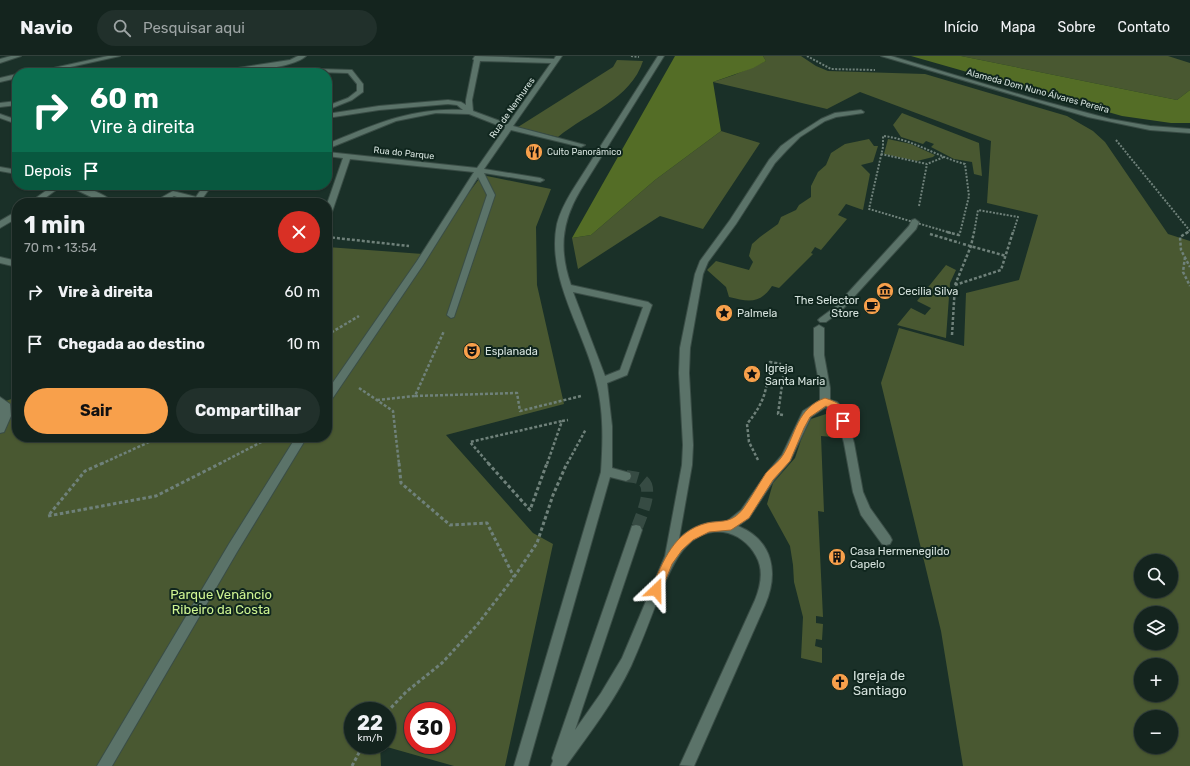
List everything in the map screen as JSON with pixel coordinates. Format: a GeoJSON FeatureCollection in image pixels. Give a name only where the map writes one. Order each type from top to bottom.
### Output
{"type":"FeatureCollection","features":[{"type":"Feature","properties":{"kind":"street"},"geometry":{"type":"LineString","coordinates":[[0,61],[18,56]]}},
{"type":"Feature","properties":{"kind":"street"},"geometry":{"type":"LineString","coordinates":[[58,68],[117,56]]}},
{"type":"Feature","properties":{"kind":"street"},"geometry":{"type":"LineString","coordinates":[[252,68],[292,62],[303,56]]}},
{"type":"Feature","properties":{"kind":"street"},"geometry":{"type":"LineString","coordinates":[[521,766],[606,472],[608,426],[602,381],[569,288],[559,246],[561,226],[567,206],[661,56]]}},
{"type":"Feature","properties":{"kind":"street","name":"Alameda Dom Nuno Álvares Pereira"},"geometry":{"type":"LineString","coordinates":[[884,56],[1055,106],[1121,123],[1157,130],[1190,131]]}},
{"type":"Feature","properties":{"kind":"street"},"geometry":{"type":"LineString","coordinates":[[470,112],[469,100],[477,58],[558,58]]}},
{"type":"Feature","properties":{"kind":"street","name":"Rua de Nenhures"},"geometry":{"type":"LineString","coordinates":[[332,392],[412,275],[479,170],[558,58]]}},
{"type":"Feature","properties":{"kind":"street"},"geometry":{"type":"LineString","coordinates":[[288,68],[292,62]]}},
{"type":"Feature","properties":{"kind":"street"},"geometry":{"type":"LineString","coordinates":[[332,72],[350,71],[360,84],[360,92],[350,99],[332,106]]}},
{"type":"Feature","properties":{"kind":"street"},"geometry":{"type":"LineString","coordinates":[[0,80],[12,77]]}},
{"type":"Feature","properties":{"kind":"street"},"geometry":{"type":"LineString","coordinates":[[332,115],[379,108],[448,102],[459,103],[470,112],[509,127],[581,145]]}},
{"type":"Feature","properties":{"kind":"street"},"geometry":{"type":"LineString","coordinates":[[0,105],[12,104]]}},
{"type":"Feature","properties":{"kind":"street"},"geometry":{"type":"LineString","coordinates":[[332,145],[394,121],[419,114],[435,111],[470,112]]}},
{"type":"Feature","properties":{"kind":"street"},"geometry":{"type":"LineString","coordinates":[[668,561],[683,487],[688,444],[684,373],[685,348],[699,274],[704,261],[733,222],[772,162],[784,148],[798,136],[823,120],[835,115],[861,112]]}},
{"type":"Feature","properties":{"kind":"street"},"geometry":{"type":"LineString","coordinates":[[0,116],[12,120]]}},
{"type":"Feature","properties":{"kind":"street","name":"Rua do Parque"},"geometry":{"type":"LineString","coordinates":[[332,155],[479,170],[540,180]]}},
{"type":"Feature","properties":{"kind":"street"},"geometry":{"type":"LineString","coordinates":[[332,199],[346,156]]}},
{"type":"Feature","properties":{"kind":"street"},"geometry":{"type":"LineString","coordinates":[[0,169],[12,171]]}},
{"type":"Feature","properties":{"kind":"street"},"geometry":{"type":"LineString","coordinates":[[451,315],[491,195],[479,170]]}},
{"type":"Feature","properties":{"kind":"street"},"geometry":{"type":"LineString","coordinates":[[40,198],[52,190]]}},
{"type":"Feature","properties":{"kind":"street"},"geometry":{"type":"LineString","coordinates":[[83,190],[101,198]]}},
{"type":"Feature","properties":{"kind":"street"},"geometry":{"type":"LineString","coordinates":[[164,198],[173,193],[188,198]]}},
{"type":"Feature","properties":{"kind":"street"},"geometry":{"type":"LineString","coordinates":[[0,225],[12,217]]}},
{"type":"Feature","properties":{"kind":"street"},"geometry":{"type":"LineString","coordinates":[[825,402],[826,392],[818,349],[821,324],[838,309],[913,227],[915,222]]}},
{"type":"Feature","properties":{"kind":"street"},"geometry":{"type":"LineString","coordinates":[[0,260],[12,263]]}},
{"type":"Feature","properties":{"kind":"street"},"geometry":{"type":"LineString","coordinates":[[569,288],[648,305],[624,372],[602,381]]}},
{"type":"Feature","properties":{"kind":"street"},"geometry":{"type":"LineString","coordinates":[[0,401],[6,407],[6,416],[0,429]]}},
{"type":"Feature","properties":{"kind":"street"},"geometry":{"type":"LineString","coordinates":[[728,527],[745,514],[770,477],[786,458],[803,421],[815,408],[825,402]]}},
{"type":"Feature","properties":{"kind":"street"},"geometry":{"type":"LineString","coordinates":[[825,402],[833,405],[840,411],[849,443],[858,492],[865,511],[886,540]]}},
{"type":"Feature","properties":{"kind":"street"},"geometry":{"type":"LineString","coordinates":[[104,766],[233,548],[299,442]]}},
{"type":"Feature","properties":{"kind":"street"},"geometry":{"type":"LineString","coordinates":[[606,472],[626,476]]}},
{"type":"Feature","properties":{"kind":"street"},"geometry":{"type":"LineString","coordinates":[[557,766],[606,698],[626,662],[668,561],[678,546],[689,536],[708,528],[728,527],[745,535],[757,545],[765,561],[767,580],[761,602],[687,765]]}},
{"type":"Feature","properties":{"kind":"street"},"geometry":{"type":"LineString","coordinates":[[557,766],[636,530]]}},
{"type":"Feature","properties":{"kind":"path"},"geometry":{"type":"LineString","coordinates":[[807,56],[831,69],[877,70]]}},
{"type":"Feature","properties":{"kind":"path"},"geometry":{"type":"LineString","coordinates":[[883,136],[890,136],[953,162],[966,164],[969,196],[959,235],[869,209],[881,154],[883,147],[883,136]]}},
{"type":"Feature","properties":{"kind":"path"},"geometry":{"type":"LineString","coordinates":[[1113,136],[1190,231],[1180,237],[1181,250],[1190,267]]}},
{"type":"Feature","properties":{"kind":"path"},"geometry":{"type":"LineString","coordinates":[[881,154],[927,164],[944,157]]}},
{"type":"Feature","properties":{"kind":"path"},"geometry":{"type":"LineString","coordinates":[[918,210],[927,164]]}},
{"type":"Feature","properties":{"kind":"path"},"geometry":{"type":"LineString","coordinates":[[952,335],[955,285],[971,246],[978,210],[1018,217],[1001,270],[955,285]]}},
{"type":"Feature","properties":{"kind":"path"},"geometry":{"type":"LineString","coordinates":[[934,236],[1006,256]]}},
{"type":"Feature","properties":{"kind":"path"},"geometry":{"type":"LineString","coordinates":[[332,238],[412,246]]}},
{"type":"Feature","properties":{"kind":"path"},"geometry":{"type":"LineString","coordinates":[[1185,257],[1182,265],[1184,275],[1190,286]]}},
{"type":"Feature","properties":{"kind":"path"},"geometry":{"type":"LineString","coordinates":[[415,396],[451,315]]}},
{"type":"Feature","properties":{"kind":"path"},"geometry":{"type":"LineString","coordinates":[[770,477],[757,459],[749,442],[747,424],[766,395],[770,362],[782,364]]}},
{"type":"Feature","properties":{"kind":"path"},"geometry":{"type":"LineString","coordinates":[[784,370],[778,414],[803,421]]}},
{"type":"Feature","properties":{"kind":"path"},"geometry":{"type":"LineString","coordinates":[[514,577],[487,523],[450,525],[401,483],[393,411],[376,400],[415,396],[517,393],[520,411],[581,396]]}},
{"type":"Feature","properties":{"kind":"path"},"geometry":{"type":"LineString","coordinates":[[396,703],[406,692],[442,662],[477,625],[514,577],[537,543],[553,495],[572,452],[604,398]]}},
{"type":"Feature","properties":{"kind":"path"},"geometry":{"type":"LineString","coordinates":[[562,421],[530,510],[470,442],[562,421],[568,420]]}},
{"type":"Feature","properties":{"kind":"path"},"geometry":{"type":"LineString","coordinates":[[149,442],[85,471],[48,516],[156,496],[261,442]]}},
{"type":"Feature","properties":{"kind":"path"},"geometry":{"type":"LineString","coordinates":[[352,766],[358,754]]}},
{"type":"Feature","properties":{"kind":"green space"},"geometry":{"type":"Polygon","coordinates":[[[675,56],[763,56],[766,61],[753,68],[713,82],[721,131],[655,180],[591,235],[572,238],[675,56]]]}},
{"type":"Feature","properties":{"kind":"green space"},"geometry":{"type":"Polygon","coordinates":[[[763,56],[801,56],[816,66],[828,71],[925,74],[1067,116],[1093,131],[1105,142],[1168,234],[1190,241],[1190,766],[963,766],[941,631],[881,383],[899,328],[964,346],[966,293],[1019,280],[1038,215],[987,203],[991,141],[860,92],[827,109],[713,82],[734,75],[766,61],[763,56]]]}},
{"type":"Feature","properties":{"kind":"green space"},"geometry":{"type":"Polygon","coordinates":[[[911,56],[961,56],[1177,100],[1190,90],[1190,123],[1171,123],[1122,116],[911,56]]]}},
{"type":"Feature","properties":{"kind":"green space"},"geometry":{"type":"Polygon","coordinates":[[[961,56],[1168,56],[1190,63],[1190,90],[1177,100],[961,56]]]}},
{"type":"Feature","properties":{"kind":"green space"},"geometry":{"type":"Polygon","coordinates":[[[617,60],[643,61],[629,86],[607,104],[569,128],[558,137],[518,127],[613,67],[617,60]]]}},
{"type":"Feature","properties":{"kind":"green space"},"geometry":{"type":"Polygon","coordinates":[[[902,113],[979,143],[982,176],[974,174],[972,162],[954,159],[931,147],[934,144],[926,141],[923,144],[901,137],[893,125],[902,113]]]}},
{"type":"Feature","properties":{"kind":"green space"},"geometry":{"type":"Polygon","coordinates":[[[721,131],[760,143],[703,229],[660,216],[578,269],[572,238],[591,235],[655,180],[721,131]]]}},
{"type":"Feature","properties":{"kind":"green space"},"geometry":{"type":"Polygon","coordinates":[[[869,139],[874,146],[878,146],[873,162],[861,165],[870,174],[863,210],[846,204],[838,215],[847,219],[821,250],[815,247],[811,253],[813,254],[779,288],[772,286],[763,296],[754,300],[742,300],[729,297],[726,287],[707,270],[716,261],[749,270],[753,262],[749,256],[752,244],[778,224],[781,217],[796,210],[799,205],[811,197],[811,186],[818,172],[826,165],[831,153],[845,144],[869,139]]]}},
{"type":"Feature","properties":{"kind":"green space"},"geometry":{"type":"Polygon","coordinates":[[[888,139],[911,144],[935,155],[933,157],[917,161],[884,154],[888,139]]]}},
{"type":"Feature","properties":{"kind":"green space","name":"Parque Venâncio Ribeiro da Costa"},"geometry":{"type":"Polygon","coordinates":[[[482,175],[551,189],[536,227],[537,285],[564,404],[446,435],[533,533],[553,544],[505,766],[454,766],[412,754],[456,754],[456,702],[404,702],[404,752],[396,750],[396,702],[344,702],[344,754],[380,754],[381,766],[0,766],[0,403],[12,399],[12,442],[332,442],[332,247],[423,254],[482,175]]]}},
{"type":"Feature","properties":{"kind":"green space"},"geometry":{"type":"Polygon","coordinates":[[[946,265],[956,270],[950,283],[946,338],[897,325],[911,308],[925,315],[931,308],[917,301],[946,265]]]}},
{"type":"Feature","properties":{"kind":"green space"},"geometry":{"type":"Polygon","coordinates":[[[826,414],[833,437],[821,436],[824,512],[818,511],[823,617],[816,616],[816,623],[823,624],[822,640],[816,639],[815,646],[822,648],[822,663],[801,658],[803,617],[794,582],[790,546],[767,504],[773,483],[795,458],[806,425],[811,419],[826,414]]]}},
{"type":"Feature","properties":{"kind":"tunnel"},"geometry":{"type":"LineString","coordinates":[[626,476],[642,480],[646,484],[647,496],[636,530]]}},
{"type":"Feature","properties":{"kind":"place","name":"Culto Panorâmico"},"geometry":{"type":"Point","coordinates":[534,152]}},
{"type":"Feature","properties":{"kind":"place","name":"Cecilia Silva"},"geometry":{"type":"Point","coordinates":[885,291]}},
{"type":"Feature","properties":{"kind":"place","name":"The Selector Store"},"geometry":{"type":"Point","coordinates":[872,306]}},
{"type":"Feature","properties":{"kind":"place","name":"Palmela"},"geometry":{"type":"Point","coordinates":[724,313]}},
{"type":"Feature","properties":{"kind":"place","name":"Esplanada"},"geometry":{"type":"Point","coordinates":[472,351]}},
{"type":"Feature","properties":{"kind":"place","name":"Igreja Santa Maria"},"geometry":{"type":"Point","coordinates":[752,374]}},
{"type":"Feature","properties":{"kind":"place","name":"Casa Hermenegildo Capelo"},"geometry":{"type":"Point","coordinates":[837,557]}},
{"type":"Feature","properties":{"kind":"place","name":"Igreja de Santiago"},"geometry":{"type":"Point","coordinates":[840,682]}},
{"type":"Feature","properties":{"kind":"route"},"geometry":{"type":"LineString","coordinates":[[656,590],[668,561],[678,546],[689,536],[708,528],[728,527],[745,514],[756,500],[770,477],[786,458],[807,414],[825,402],[833,405],[840,411],[843,421]]}}]}
